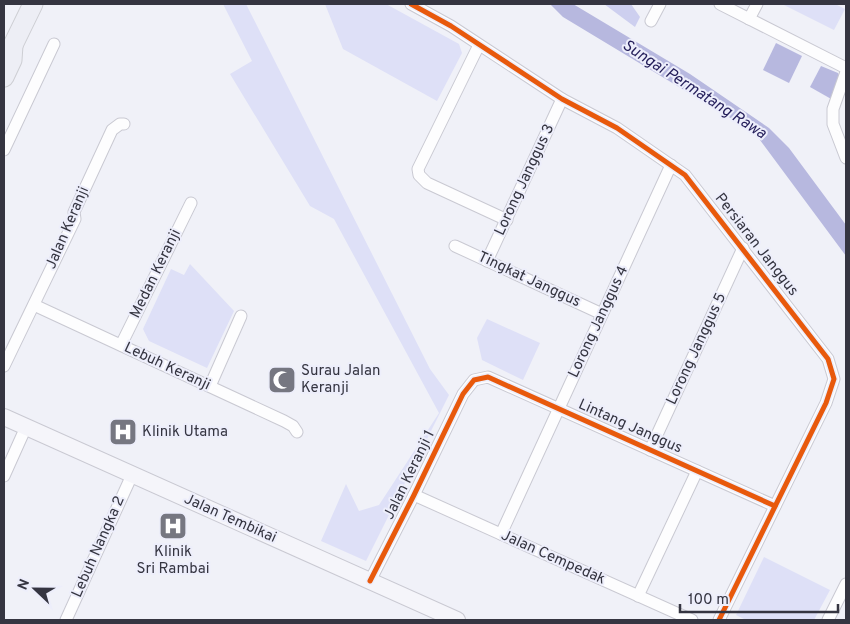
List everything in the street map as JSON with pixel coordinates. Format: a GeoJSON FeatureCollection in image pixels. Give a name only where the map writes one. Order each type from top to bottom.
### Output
{"type":"FeatureCollection","features":[{"type":"Feature","properties":{"kind":"main road"},"geometry":{"type":"LineString","coordinates":[[4,77],[12,60],[8,50],[34,4]]}},
{"type":"Feature","properties":{"kind":"street","name":"Persiaran Janggus"},"geometry":{"type":"LineString","coordinates":[[411,4],[451,26],[562,99],[617,128],[685,175],[828,358],[834,379],[826,403],[719,620]]}},
{"type":"Feature","properties":{"kind":"street"},"geometry":{"type":"LineString","coordinates":[[651,21],[660,4]]}},
{"type":"Feature","properties":{"kind":"street"},"geometry":{"type":"LineString","coordinates":[[720,4],[846,70],[833,109],[832,124],[846,158]]}},
{"type":"Feature","properties":{"kind":"street"},"geometry":{"type":"LineString","coordinates":[[749,19],[757,4]]}},
{"type":"Feature","properties":{"kind":"street"},"geometry":{"type":"LineString","coordinates":[[4,150],[54,44]]}},
{"type":"Feature","properties":{"kind":"street"},"geometry":{"type":"LineString","coordinates":[[479,45],[418,169],[419,175],[427,183],[507,220]]}},
{"type":"Feature","properties":{"kind":"street","name":"Lorong Janggus 3"},"geometry":{"type":"LineString","coordinates":[[487,261],[562,99]]}},
{"type":"Feature","properties":{"kind":"street","name":"Jalan Keranji"},"geometry":{"type":"LineString","coordinates":[[4,366],[75,219],[74,212],[112,130],[116,126],[124,124]]}},
{"type":"Feature","properties":{"kind":"street","name":"Lorong Janggus 4"},"geometry":{"type":"LineString","coordinates":[[501,534],[671,165]]}},
{"type":"Feature","properties":{"kind":"street","name":"Medan Keranji"},"geometry":{"type":"LineString","coordinates":[[121,345],[191,203]]}},
{"type":"Feature","properties":{"kind":"street","name":"Tingkat Janggus"},"geometry":{"type":"LineString","coordinates":[[455,246],[602,314]]}},
{"type":"Feature","properties":{"kind":"street","name":"Lorong Janggus 5"},"geometry":{"type":"LineString","coordinates":[[650,450],[743,248]]}},
{"type":"Feature","properties":{"kind":"street","name":"Lebuh Keranji"},"geometry":{"type":"LineString","coordinates":[[34,305],[284,421],[293,426],[297,432]]}},
{"type":"Feature","properties":{"kind":"street"},"geometry":{"type":"LineString","coordinates":[[210,386],[241,316]]}},
{"type":"Feature","properties":{"kind":"street","name":"Lintang Janggus"},"geometry":{"type":"LineString","coordinates":[[474,380],[488,377],[775,506]]}},
{"type":"Feature","properties":{"kind":"street","name":"Jalan Keranji 1"},"geometry":{"type":"LineString","coordinates":[[370,581],[463,394],[474,380]]}},
{"type":"Feature","properties":{"kind":"street","name":"Jalan Tembikai"},"geometry":{"type":"LineString","coordinates":[[4,417],[457,620]]}},
{"type":"Feature","properties":{"kind":"street"},"geometry":{"type":"LineString","coordinates":[[4,476],[26,427]]}},
{"type":"Feature","properties":{"kind":"street"},"geometry":{"type":"LineString","coordinates":[[638,596],[697,471]]}},
{"type":"Feature","properties":{"kind":"street","name":"Lebuh Nangka 2"},"geometry":{"type":"LineString","coordinates":[[69,619],[132,475]]}},
{"type":"Feature","properties":{"kind":"street","name":"Jalan Cempedak"},"geometry":{"type":"LineString","coordinates":[[414,495],[692,620]]}},
{"type":"Feature","properties":{"kind":"street"},"geometry":{"type":"LineString","coordinates":[[828,620],[846,584]]}},
{"type":"Feature","properties":{"kind":"shaded area"},"geometry":{"type":"Polygon","coordinates":[[[223,4],[246,4],[430,369],[449,395],[366,561],[321,541],[346,484],[359,511],[379,505],[439,413],[334,219],[310,206],[230,74],[252,61],[223,4]]]}},
{"type":"Feature","properties":{"kind":"shaded area"},"geometry":{"type":"Polygon","coordinates":[[[325,4],[386,4],[459,44],[462,53],[437,101],[343,49],[325,4]]]}},
{"type":"Feature","properties":{"kind":"shaded area"},"geometry":{"type":"Polygon","coordinates":[[[604,4],[631,4],[640,17],[635,27],[604,4]]]}},
{"type":"Feature","properties":{"kind":"shaded area"},"geometry":{"type":"Polygon","coordinates":[[[782,4],[835,4],[845,9],[834,30],[782,4]]]}},
{"type":"Feature","properties":{"kind":"shaded area"},"geometry":{"type":"Polygon","coordinates":[[[190,264],[234,311],[207,368],[149,341],[143,329],[171,269],[184,275],[190,264]]]}},
{"type":"Feature","properties":{"kind":"shaded area"},"geometry":{"type":"Polygon","coordinates":[[[487,319],[540,343],[523,380],[482,360],[477,338],[487,319]]]}},
{"type":"Feature","properties":{"kind":"shaded area"},"geometry":{"type":"Polygon","coordinates":[[[764,557],[830,590],[814,620],[746,620],[736,615],[764,557]]]}},
{"type":"Feature","properties":{"kind":"water","name":"Sungai Permatang Rawa"},"geometry":{"type":"Polygon","coordinates":[[[550,4],[573,4],[690,74],[769,128],[789,148],[846,225],[846,256],[757,136],[747,128],[563,17],[550,4]]]}},
{"type":"Feature","properties":{"kind":"water"},"geometry":{"type":"Polygon","coordinates":[[[776,43],[802,56],[789,83],[763,70],[776,43]]]}},
{"type":"Feature","properties":{"kind":"water"},"geometry":{"type":"Polygon","coordinates":[[[821,66],[838,73],[842,83],[833,100],[810,87],[821,66]]]}},
{"type":"Feature","properties":{"kind":"cycle path"},"geometry":{"type":"LineString","coordinates":[[411,4],[451,26],[562,99],[617,128],[685,175],[828,359],[834,379],[826,403],[719,620]]}},
{"type":"Feature","properties":{"kind":"cycle path"},"geometry":{"type":"LineString","coordinates":[[370,581],[463,394],[474,380],[488,377],[775,506]]}},
{"type":"Feature","properties":{"kind":"place","name":"Surau Jalan Keranji"},"geometry":{"type":"Point","coordinates":[282,380]}},
{"type":"Feature","properties":{"kind":"place","name":"Klinik Utama"},"geometry":{"type":"Point","coordinates":[123,432]}},
{"type":"Feature","properties":{"kind":"place","name":"Klinik Sri Rambai"},"geometry":{"type":"Point","coordinates":[173,526]}}]}
